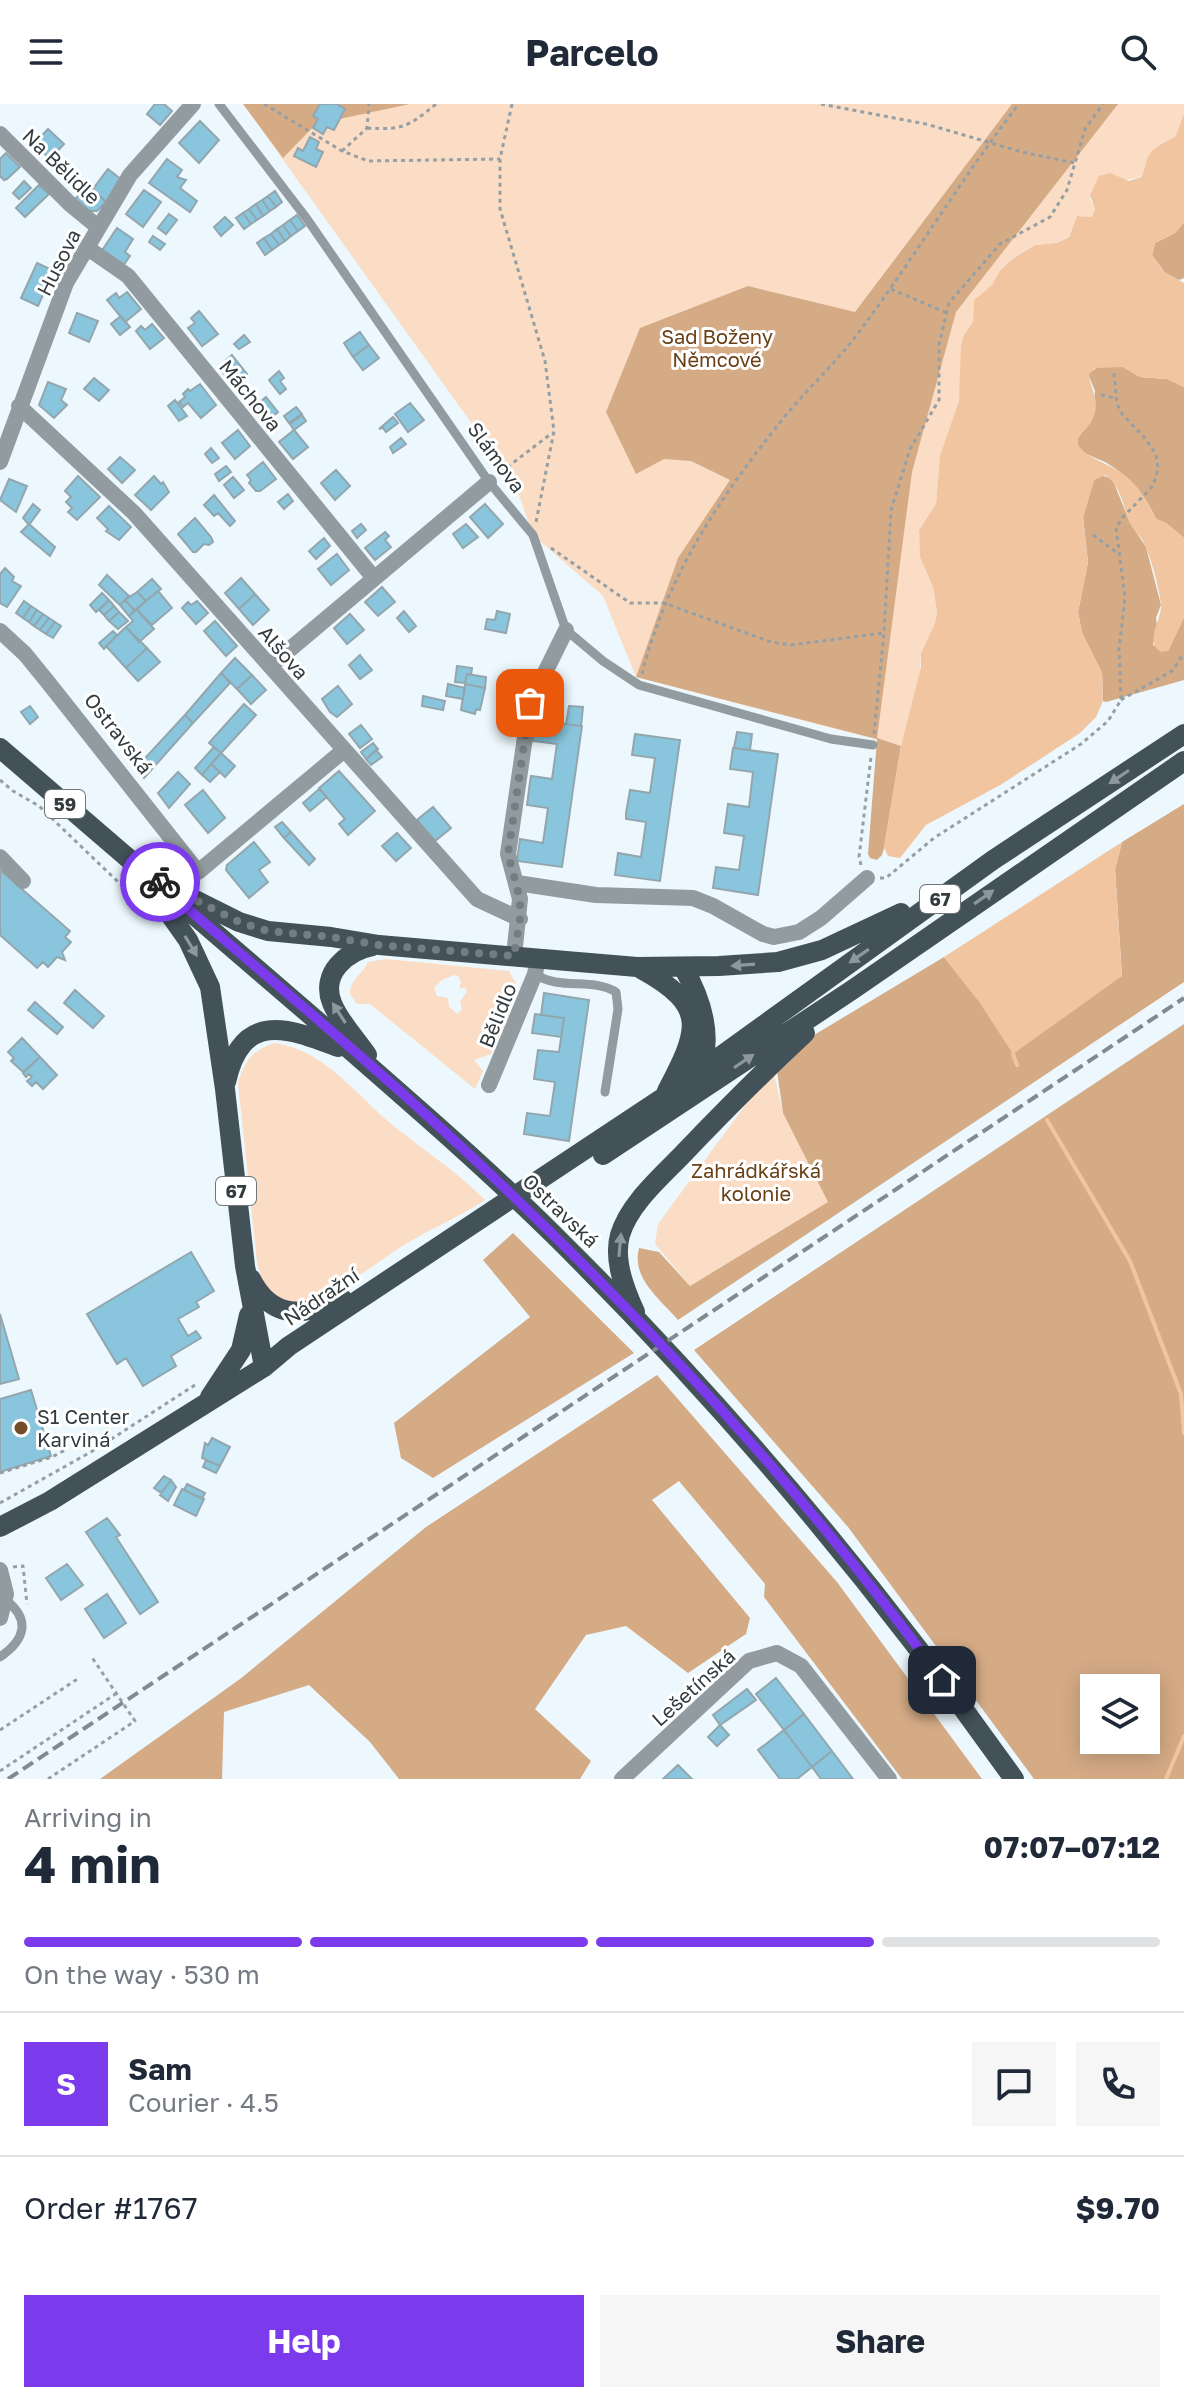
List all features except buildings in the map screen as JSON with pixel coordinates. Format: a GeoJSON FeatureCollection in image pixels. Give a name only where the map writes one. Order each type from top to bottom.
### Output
{"type":"FeatureCollection","features":[{"type":"Feature","properties":{"kind":"main road","name":"67"},"geometry":{"type":"LineString","coordinates":[[671,1101],[701,1071],[993,860],[1184,734]]}},
{"type":"Feature","properties":{"kind":"main road","name":"Ostravská"},"geometry":{"type":"LineString","coordinates":[[0,748],[488,1171],[638,1320],[746,1437],[841,1548],[1014,1779]]}},
{"type":"Feature","properties":{"kind":"main road","name":"67"},"geometry":{"type":"LineString","coordinates":[[225,1089],[245,1266],[264,1367],[294,1354],[671,1101],[852,990],[1184,761]]}},
{"type":"Feature","properties":{"kind":"main road"},"geometry":{"type":"LineString","coordinates":[[131,859],[188,940],[207,978],[225,1089]]}},
{"type":"Feature","properties":{"kind":"main road"},"geometry":{"type":"LineString","coordinates":[[637,967],[778,962],[822,950],[894,917],[993,860]]}},
{"type":"Feature","properties":{"kind":"main road"},"geometry":{"type":"LineString","coordinates":[[153,879],[239,922],[260,929],[379,945]]}},
{"type":"Feature","properties":{"kind":"main road","name":"67"},"geometry":{"type":"LineString","coordinates":[[379,945],[514,956],[537,966],[637,967],[675,990],[691,1017],[691,1043],[671,1101]]}},
{"type":"Feature","properties":{"kind":"main road"},"geometry":{"type":"LineString","coordinates":[[379,945],[346,955],[334,971],[330,990],[333,1005],[383,1078]]}},
{"type":"Feature","properties":{"kind":"main road"},"geometry":{"type":"LineString","coordinates":[[683,967],[702,1009],[706,1041],[701,1071]]}},
{"type":"Feature","properties":{"kind":"main road"},"geometry":{"type":"LineString","coordinates":[[638,1320],[622,1275],[618,1248],[619,1236],[628,1217],[663,1175],[741,1094],[852,990]]}},
{"type":"Feature","properties":{"kind":"main road"},"geometry":{"type":"LineString","coordinates":[[225,1089],[231,1065],[242,1045],[270,1029],[295,1031],[352,1052]]}},
{"type":"Feature","properties":{"kind":"main road","name":"Nádražní"},"geometry":{"type":"LineString","coordinates":[[0,1527],[50,1501],[202,1407],[394,1276],[671,1101]]}},
{"type":"Feature","properties":{"kind":"main road"},"geometry":{"type":"LineString","coordinates":[[245,1266],[266,1300],[279,1308],[302,1312],[322,1308],[394,1276]]}},
{"type":"Feature","properties":{"kind":"main road","name":"67"},"geometry":{"type":"LineString","coordinates":[[202,1407],[235,1361],[245,1339],[249,1291]]}},
{"type":"Feature","properties":{"kind":"street","name":"Husova"},"geometry":{"type":"LineString","coordinates":[[0,462],[66,283],[89,249],[98,227],[130,175],[193,104]]}},
{"type":"Feature","properties":{"kind":"street","name":"Na Bělidle"},"geometry":{"type":"LineString","coordinates":[[0,134],[70,204],[98,227]]}},
{"type":"Feature","properties":{"kind":"street","name":"Máchova"},"geometry":{"type":"LineString","coordinates":[[89,249],[128,276],[373,577]]}},
{"type":"Feature","properties":{"kind":"street","name":"Alšova"},"geometry":{"type":"LineString","coordinates":[[19,406],[134,513],[477,899],[520,919]]}},
{"type":"Feature","properties":{"kind":"street"},"geometry":{"type":"LineString","coordinates":[[270,666],[489,482]]}},
{"type":"Feature","properties":{"kind":"street"},"geometry":{"type":"LineString","coordinates":[[514,956],[520,919],[517,883],[508,854],[530,703],[566,630]]}},
{"type":"Feature","properties":{"kind":"street","name":"Ostravská"},"geometry":{"type":"LineString","coordinates":[[0,631],[40,672],[198,872],[343,751]]}},
{"type":"Feature","properties":{"kind":"street"},"geometry":{"type":"LineString","coordinates":[[0,857],[23,881]]}},
{"type":"Feature","properties":{"kind":"street"},"geometry":{"type":"LineString","coordinates":[[517,883],[596,895],[693,898],[774,937],[799,932],[821,918],[867,878]]}},
{"type":"Feature","properties":{"kind":"street","name":"Bělidlo"},"geometry":{"type":"LineString","coordinates":[[489,1085],[537,966]]}},
{"type":"Feature","properties":{"kind":"street"},"geometry":{"type":"LineString","coordinates":[[0,1618],[6,1600],[6,1569]]}},
{"type":"Feature","properties":{"kind":"street","name":"Lešetínská"},"geometry":{"type":"LineString","coordinates":[[622,1779],[749,1661],[777,1653],[801,1666],[889,1779]]}},
{"type":"Feature","properties":{"kind":"lane","name":"Slámova"},"geometry":{"type":"LineString","coordinates":[[219,104],[307,219],[489,482],[533,535],[566,630]]}},
{"type":"Feature","properties":{"kind":"lane"},"geometry":{"type":"LineString","coordinates":[[566,630],[603,661],[639,685],[831,739],[873,745]]}},
{"type":"Feature","properties":{"kind":"lane"},"geometry":{"type":"LineString","coordinates":[[537,966],[546,982],[605,987],[616,992],[618,1009],[605,1092]]}},
{"type":"Feature","properties":{"kind":"lane"},"geometry":{"type":"LineString","coordinates":[[0,1657],[18,1642],[23,1622],[6,1600]]}},
{"type":"Feature","properties":{"kind":"path"},"geometry":{"type":"LineString","coordinates":[[264,104],[342,151],[368,161],[500,159]]}},
{"type":"Feature","properties":{"kind":"path"},"geometry":{"type":"LineString","coordinates":[[342,151],[367,128],[369,104]]}},
{"type":"Feature","properties":{"kind":"path"},"geometry":{"type":"LineString","coordinates":[[367,128],[395,130],[418,119],[436,104]]}},
{"type":"Feature","properties":{"kind":"path"},"geometry":{"type":"LineString","coordinates":[[512,104],[500,159],[500,209],[545,361],[554,431],[533,535],[630,603],[664,603],[771,642],[791,645],[884,633]]}},
{"type":"Feature","properties":{"kind":"path"},"geometry":{"type":"LineString","coordinates":[[821,104],[926,124],[1022,152],[1075,163]]}},
{"type":"Feature","properties":{"kind":"path"},"geometry":{"type":"LineString","coordinates":[[639,685],[664,603],[713,512],[778,424],[860,331],[990,141],[1019,104]]}},
{"type":"Feature","properties":{"kind":"path"},"geometry":{"type":"LineString","coordinates":[[1103,104],[1085,129],[1067,190],[1050,217],[1000,244],[949,303],[939,344],[939,400],[910,449],[891,510],[884,633],[859,857],[867,878],[886,878],[943,832],[1081,744],[1108,721],[1121,700],[1172,671],[1184,653]]}},
{"type":"Feature","properties":{"kind":"path"},"geometry":{"type":"LineString","coordinates":[[890,288],[947,313]]}},
{"type":"Feature","properties":{"kind":"path"},"geometry":{"type":"LineString","coordinates":[[1114,373],[1115,398],[1122,414],[1156,454],[1158,475],[1147,494],[1116,528],[1125,601],[1119,649],[1121,700]]}},
{"type":"Feature","properties":{"kind":"path"},"geometry":{"type":"LineString","coordinates":[[1101,395],[1115,398]]}},
{"type":"Feature","properties":{"kind":"path"},"geometry":{"type":"LineString","coordinates":[[489,482],[554,431]]}},
{"type":"Feature","properties":{"kind":"path"},"geometry":{"type":"LineString","coordinates":[[1093,535],[1117,553]]}},
{"type":"Feature","properties":{"kind":"path"},"geometry":{"type":"LineString","coordinates":[[0,780],[39,806],[142,905]]}},
{"type":"Feature","properties":{"kind":"path"},"geometry":{"type":"LineString","coordinates":[[0,1503],[96,1449],[203,1380]]}},
{"type":"Feature","properties":{"kind":"path"},"geometry":{"type":"LineString","coordinates":[[0,1473],[52,1457],[67,1449]]}},
{"type":"Feature","properties":{"kind":"path"},"geometry":{"type":"LineString","coordinates":[[6,1569],[23,1566],[28,1608]]}},
{"type":"Feature","properties":{"kind":"path"},"geometry":{"type":"LineString","coordinates":[[48,1779],[135,1721],[91,1656]]}},
{"type":"Feature","properties":{"kind":"path"},"geometry":{"type":"LineString","coordinates":[[0,1730],[79,1678]]}},
{"type":"Feature","properties":{"kind":"path"},"geometry":{"type":"LineString","coordinates":[[0,1771],[117,1693]]}},
{"type":"Feature","properties":{"kind":"green space","name":"Sad Boženy Němcové"},"geometry":{"type":"Polygon","coordinates":[[[243,104],[1184,104],[1184,164],[1182,161],[1149,156],[1139,177],[1091,191],[1090,199],[1095,209],[1092,217],[1077,216],[1069,236],[1057,243],[1035,245],[1011,259],[992,285],[974,300],[973,322],[964,335],[959,399],[940,457],[936,504],[919,530],[920,557],[933,587],[937,612],[921,653],[920,672],[901,746],[636,677],[603,596],[533,535],[515,484],[243,104]]]}},
{"type":"Feature","properties":{"kind":"green space"},"geometry":{"type":"Polygon","coordinates":[[[243,104],[410,104],[316,124],[283,158],[243,104]]]}},
{"type":"Feature","properties":{"kind":"green space"},"geometry":{"type":"Polygon","coordinates":[[[1012,104],[1118,104],[956,312],[912,472],[877,738],[901,746],[884,848],[877,860],[868,854],[877,739],[636,677],[678,558],[730,480],[691,461],[664,459],[636,474],[606,412],[640,328],[748,286],[855,312],[1012,104]]]}},
{"type":"Feature","properties":{"kind":"green space"},"geometry":{"type":"Polygon","coordinates":[[[1184,222],[1184,278],[1179,280],[1165,273],[1152,255],[1155,243],[1175,233],[1184,222]]]}},
{"type":"Feature","properties":{"kind":"green space"},"geometry":{"type":"Polygon","coordinates":[[[1099,366],[1123,367],[1140,377],[1167,379],[1184,387],[1184,538],[1156,519],[1147,501],[1128,479],[1077,446],[1078,437],[1092,420],[1095,391],[1088,374],[1099,366]]]}},
{"type":"Feature","properties":{"kind":"green space"},"geometry":{"type":"Polygon","coordinates":[[[1101,475],[1114,483],[1130,523],[1146,547],[1161,605],[1153,645],[1168,651],[1184,617],[1184,680],[1106,702],[1103,701],[1102,673],[1082,633],[1078,612],[1088,562],[1083,517],[1094,480],[1101,475]]]}},
{"type":"Feature","properties":{"kind":"green space"},"geometry":{"type":"Polygon","coordinates":[[[1184,804],[1184,982],[678,1320],[643,1278],[639,1269],[639,1248],[659,1252],[690,1286],[828,1202],[783,1113],[777,1071],[804,1041],[944,957],[978,1000],[1122,976],[1115,869],[1122,842],[1184,804]]]}},
{"type":"Feature","properties":{"kind":"green space"},"geometry":{"type":"Polygon","coordinates":[[[386,959],[509,971],[516,983],[509,1016],[491,1054],[474,1060],[483,1071],[475,1089],[370,1004],[357,1004],[350,994],[351,989],[368,962],[386,959]],[[458,976],[442,980],[434,988],[437,996],[448,998],[449,1007],[458,1014],[462,1009],[460,1002],[467,991],[459,988],[461,982],[458,976]]]}},
{"type":"Feature","properties":{"kind":"green space"},"geometry":{"type":"Polygon","coordinates":[[[1184,1024],[1184,1779],[1034,1779],[848,1527],[694,1350],[1184,1024]]]}},
{"type":"Feature","properties":{"kind":"green space"},"geometry":{"type":"Polygon","coordinates":[[[275,1043],[292,1047],[323,1063],[389,1122],[485,1200],[323,1295],[301,1301],[282,1299],[267,1287],[257,1262],[238,1083],[250,1057],[275,1043]]]}},
{"type":"Feature","properties":{"kind":"green space","name":"Zahrádkářská kolonie"},"geometry":{"type":"Polygon","coordinates":[[[774,1074],[783,1113],[829,1202],[690,1286],[655,1244],[658,1224],[746,1104],[774,1074]]]}},
{"type":"Feature","properties":{"kind":"green space"},"geometry":{"type":"Polygon","coordinates":[[[513,1233],[634,1353],[433,1478],[401,1458],[394,1423],[530,1317],[483,1260],[513,1233]]]}},
{"type":"Feature","properties":{"kind":"green space"},"geometry":{"type":"Polygon","coordinates":[[[657,1375],[837,1582],[982,1779],[902,1779],[764,1597],[765,1584],[679,1481],[652,1500],[750,1618],[746,1634],[688,1673],[626,1626],[586,1635],[535,1709],[591,1761],[580,1779],[399,1779],[370,1742],[309,1685],[224,1712],[222,1779],[100,1779],[240,1679],[426,1527],[657,1375]]]}},
{"type":"Feature","properties":{"kind":"shaded area"},"geometry":{"type":"Polygon","coordinates":[[[1184,114],[1184,222],[1175,233],[1155,243],[1152,255],[1163,271],[1184,283],[1184,387],[1167,379],[1140,377],[1123,367],[1095,368],[1089,374],[1096,402],[1095,414],[1077,442],[1091,457],[1127,477],[1144,496],[1156,519],[1184,538],[1184,617],[1168,651],[1161,652],[1156,647],[1154,636],[1161,603],[1147,550],[1130,523],[1115,484],[1105,475],[1094,480],[1083,518],[1088,562],[1078,612],[1082,633],[1102,673],[1103,701],[1096,717],[1080,733],[1002,784],[926,825],[900,858],[888,856],[884,848],[901,746],[921,667],[921,653],[937,612],[933,587],[920,557],[919,530],[936,504],[940,456],[959,400],[961,346],[973,322],[974,300],[992,285],[1012,259],[1035,245],[1057,243],[1069,237],[1077,216],[1092,217],[1095,209],[1090,195],[1099,176],[1110,173],[1129,181],[1141,177],[1150,153],[1176,136],[1184,114]]]}},
{"type":"Feature","properties":{"kind":"shaded area"},"geometry":{"type":"Polygon","coordinates":[[[1122,842],[1115,869],[1122,976],[1013,1054],[978,1000],[944,957],[1122,842]]]}},
{"type":"Feature","properties":{"kind":"waterway"},"geometry":{"type":"LineString","coordinates":[[1013,1054],[1017,1065]]}},
{"type":"Feature","properties":{"kind":"waterway"},"geometry":{"type":"LineString","coordinates":[[1047,1120],[1130,1261],[1181,1394],[1184,1433]]}},
{"type":"Feature","properties":{"kind":"waterway"},"geometry":{"type":"LineString","coordinates":[[1166,1779],[1184,1736]]}},
{"type":"Feature","properties":{"kind":"railway"},"geometry":{"type":"LineString","coordinates":[[8,1779],[1184,998]]}},
{"type":"Feature","properties":{"kind":"way so far"},"geometry":{"type":"LineString","coordinates":[[160,882],[239,922],[268,931],[379,945],[514,956],[520,899],[508,854],[530,703]]}},
{"type":"Feature","properties":{"kind":"place","name":"S1 Center Karviná"},"geometry":{"type":"Point","coordinates":[21,1428]}},
{"type":"Feature","properties":{"kind":"route"},"geometry":{"type":"LineString","coordinates":[[160,882],[153,879],[488,1171],[638,1320],[746,1437],[841,1548],[942,1680]]}}]}
